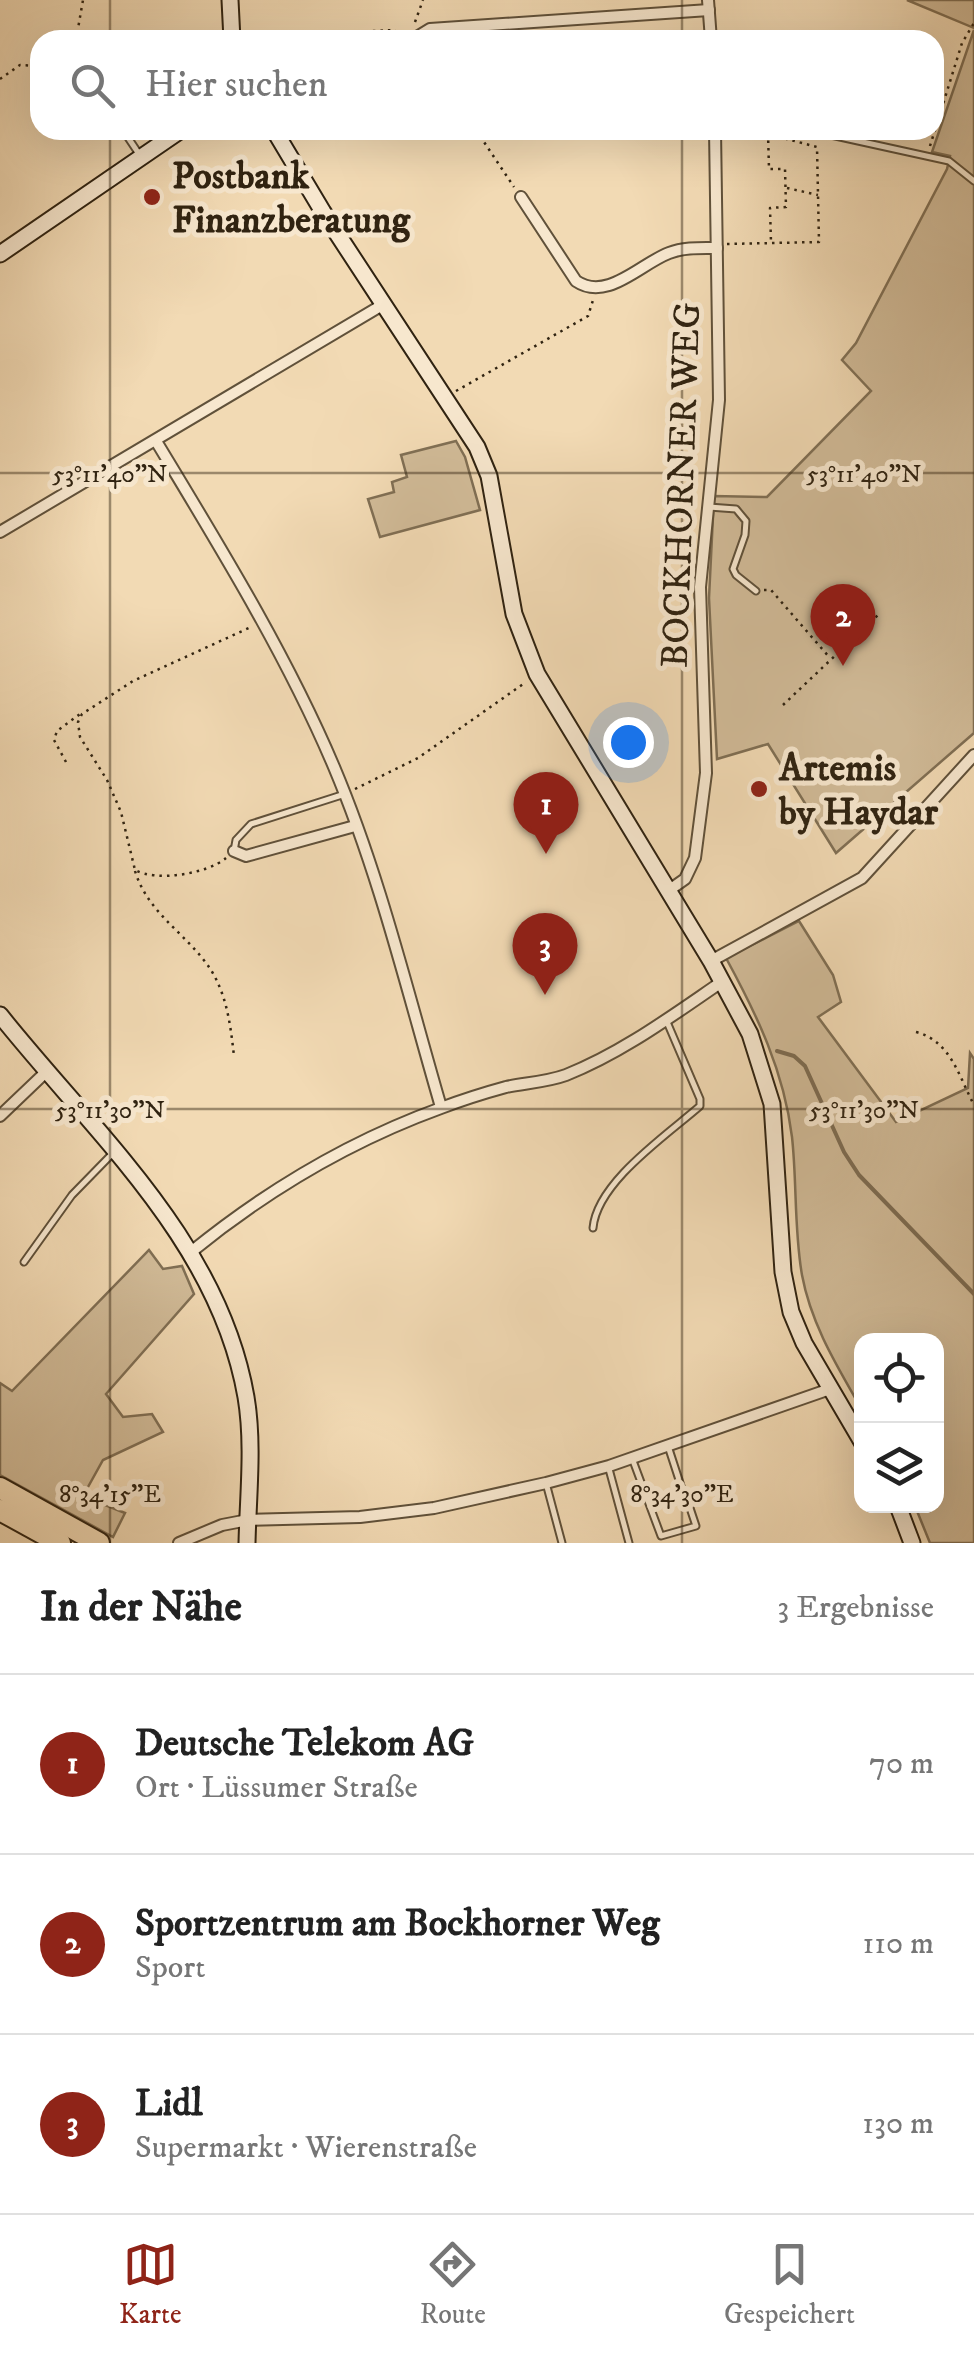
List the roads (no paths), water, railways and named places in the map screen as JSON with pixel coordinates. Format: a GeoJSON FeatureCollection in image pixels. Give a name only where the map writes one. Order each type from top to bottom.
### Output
{"type":"FeatureCollection","features":[{"type":"Feature","properties":{"kind":"highway"},"geometry":{"type":"LineString","coordinates":[[0,1488],[99,1543]]}},
{"type":"Feature","properties":{"kind":"highway"},"geometry":{"type":"LineString","coordinates":[[0,1510],[60,1543]]}},
{"type":"Feature","properties":{"kind":"main road"},"geometry":{"type":"LineString","coordinates":[[230,0],[232,30]]}},
{"type":"Feature","properties":{"kind":"main road"},"geometry":{"type":"LineString","coordinates":[[0,254],[166,140]]}},
{"type":"Feature","properties":{"kind":"main road"},"geometry":{"type":"LineString","coordinates":[[280,140],[477,447],[489,476],[514,614],[537,674],[723,981],[750,1034],[772,1104],[783,1272],[791,1312],[804,1343],[854,1429]]}},
{"type":"Feature","properties":{"kind":"main road"},"geometry":{"type":"LineString","coordinates":[[0,1016],[168,1217],[192,1252],[221,1314],[247,1401],[247,1543]]}},
{"type":"Feature","properties":{"kind":"main road"},"geometry":{"type":"LineString","coordinates":[[901,1513],[912,1543]]}},
{"type":"Feature","properties":{"kind":"street"},"geometry":{"type":"LineString","coordinates":[[427,30],[709,5],[710,30]]}},
{"type":"Feature","properties":{"kind":"street","name":"BOCKHORNER WEG"},"geometry":{"type":"LineString","coordinates":[[668,891],[691,871],[702,820],[706,774],[700,586],[719,400],[715,140]]}},
{"type":"Feature","properties":{"kind":"street"},"geometry":{"type":"LineString","coordinates":[[521,197],[576,281],[585,287],[607,286],[666,254],[717,246]]}},
{"type":"Feature","properties":{"kind":"street"},"geometry":{"type":"LineString","coordinates":[[0,532],[384,304]]}},
{"type":"Feature","properties":{"kind":"street"},"geometry":{"type":"LineString","coordinates":[[156,441],[262,622],[344,794],[390,931],[441,1108]]}},
{"type":"Feature","properties":{"kind":"street"},"geometry":{"type":"LineString","coordinates":[[710,960],[862,878],[974,755]]}},
{"type":"Feature","properties":{"kind":"street"},"geometry":{"type":"LineString","coordinates":[[234,850],[246,856],[355,826]]}},
{"type":"Feature","properties":{"kind":"street"},"geometry":{"type":"LineString","coordinates":[[192,1252],[303,1173],[369,1138],[441,1108],[505,1088],[564,1076],[666,1019],[723,981]]}},
{"type":"Feature","properties":{"kind":"street"},"geometry":{"type":"LineString","coordinates":[[0,1116],[46,1072]]}},
{"type":"Feature","properties":{"kind":"street"},"geometry":{"type":"LineString","coordinates":[[179,1543],[222,1525],[248,1520],[360,1517],[546,1484],[830,1390]]}},
{"type":"Feature","properties":{"kind":"lane"},"geometry":{"type":"LineString","coordinates":[[130,140],[141,157]]}},
{"type":"Feature","properties":{"kind":"lane"},"geometry":{"type":"LineString","coordinates":[[852,140],[949,161],[974,181]]}},
{"type":"Feature","properties":{"kind":"lane"},"geometry":{"type":"LineString","coordinates":[[709,507],[736,510],[746,521],[734,569],[756,591]]}},
{"type":"Feature","properties":{"kind":"lane"},"geometry":{"type":"LineString","coordinates":[[234,850],[236,840],[251,824],[344,794]]}},
{"type":"Feature","properties":{"kind":"lane"},"geometry":{"type":"LineString","coordinates":[[593,1228],[596,1214],[616,1180],[700,1106],[666,1019]]}},
{"type":"Feature","properties":{"kind":"lane"},"geometry":{"type":"LineString","coordinates":[[24,1262],[72,1195],[114,1152]]}},
{"type":"Feature","properties":{"kind":"lane"},"geometry":{"type":"LineString","coordinates":[[632,1458],[661,1536],[696,1526],[668,1446]]}},
{"type":"Feature","properties":{"kind":"lane"},"geometry":{"type":"LineString","coordinates":[[608,1466],[628,1543]]}},
{"type":"Feature","properties":{"kind":"lane"},"geometry":{"type":"LineString","coordinates":[[546,1484],[562,1543]]}},
{"type":"Feature","properties":{"kind":"waterway"},"geometry":{"type":"LineString","coordinates":[[777,1051],[794,1056],[805,1066],[844,1152],[859,1175],[974,1294]]}},
{"type":"Feature","properties":{"kind":"place","name":"Postbank Finanzberatung"},"geometry":{"type":"Point","coordinates":[152,197]}},
{"type":"Feature","properties":{"kind":"place","name":"Sportzentrum am Bockhorner Weg"},"geometry":{"type":"Point","coordinates":[843,666]}},
{"type":"Feature","properties":{"kind":"place","name":"Artemis by Haydar"},"geometry":{"type":"Point","coordinates":[759,789]}},
{"type":"Feature","properties":{"kind":"place","name":"Deutsche Telekom AG"},"geometry":{"type":"Point","coordinates":[546,854]}},
{"type":"Feature","properties":{"kind":"place","name":"Lidl"},"geometry":{"type":"Point","coordinates":[545,995]}}]}
